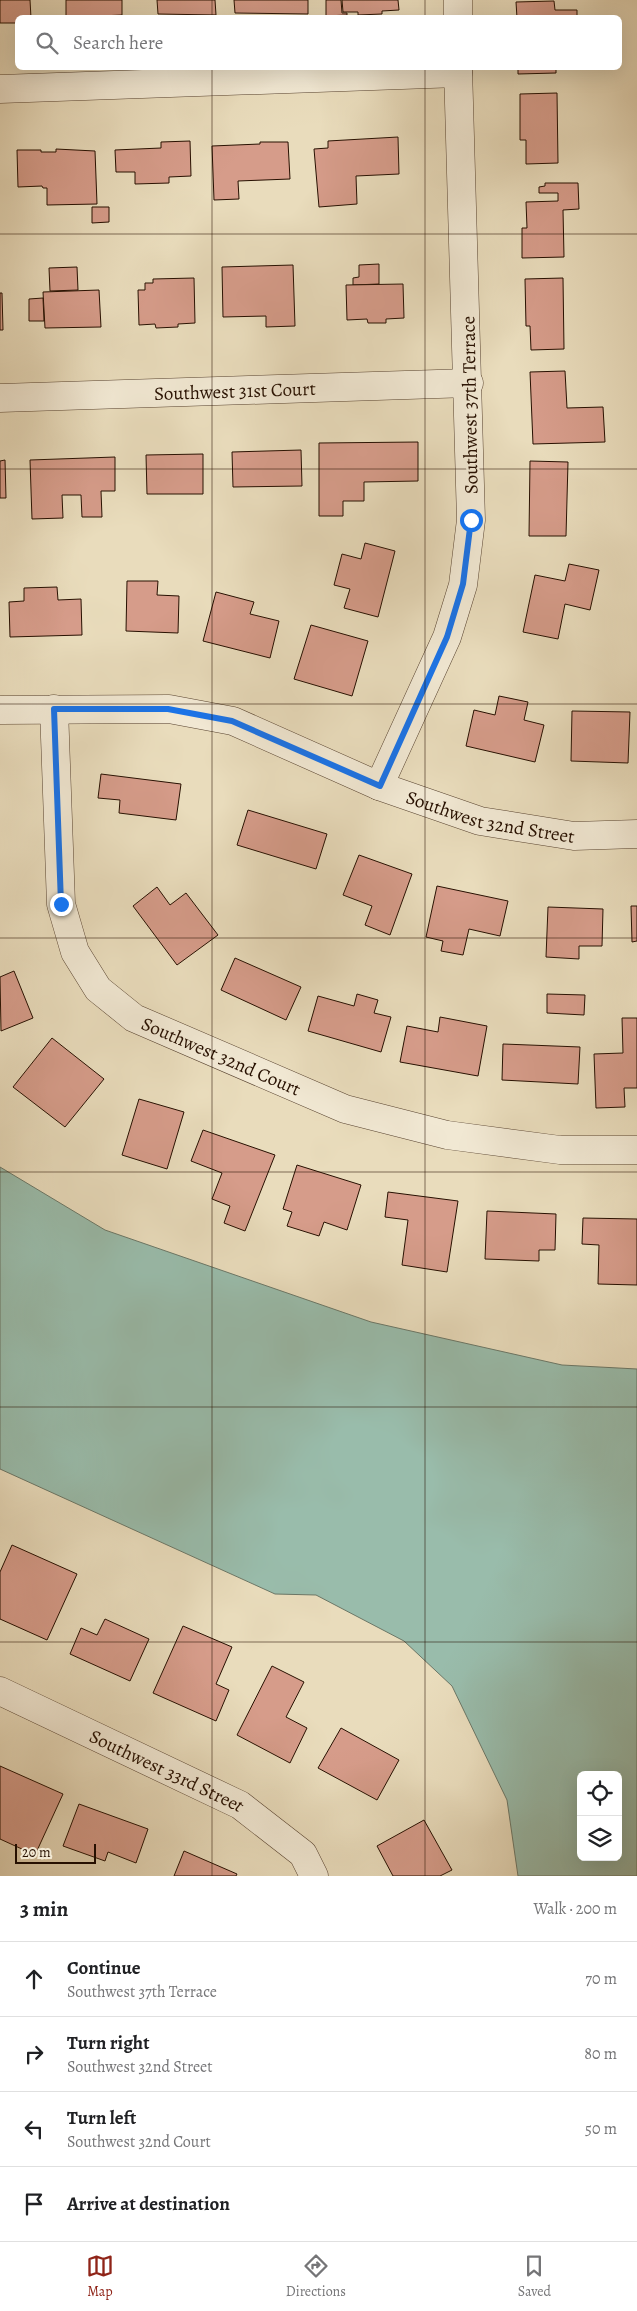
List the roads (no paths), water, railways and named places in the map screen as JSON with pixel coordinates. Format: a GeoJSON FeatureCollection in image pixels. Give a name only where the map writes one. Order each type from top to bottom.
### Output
{"type":"FeatureCollection","features":[{"type":"Feature","properties":{"kind":"street"},"geometry":{"type":"LineString","coordinates":[[458,0],[458,15]]}},
{"type":"Feature","properties":{"kind":"street"},"geometry":{"type":"LineString","coordinates":[[0,89],[458,70]]}},
{"type":"Feature","properties":{"kind":"street","name":"Southwest 37th Terrace"},"geometry":{"type":"LineString","coordinates":[[380,786],[447,637],[463,584],[471,520],[469,383],[458,70]]}},
{"type":"Feature","properties":{"kind":"street","name":"Southwest 31st Court"},"geometry":{"type":"LineString","coordinates":[[0,398],[469,383]]}},
{"type":"Feature","properties":{"kind":"street","name":"Southwest 32nd Court"},"geometry":{"type":"LineString","coordinates":[[54,709],[61,904],[75,952],[98,989],[134,1018],[346,1109],[447,1135],[560,1150],[637,1150]]}},
{"type":"Feature","properties":{"kind":"street","name":"Southwest 32nd Street"},"geometry":{"type":"LineString","coordinates":[[0,710],[168,709],[232,721],[380,786],[480,821],[574,836],[637,834]]}},
{"type":"Feature","properties":{"kind":"street","name":"Southwest 33rd Street"},"geometry":{"type":"LineString","coordinates":[[0,1691],[240,1805],[303,1854],[314,1876]]}}]}
